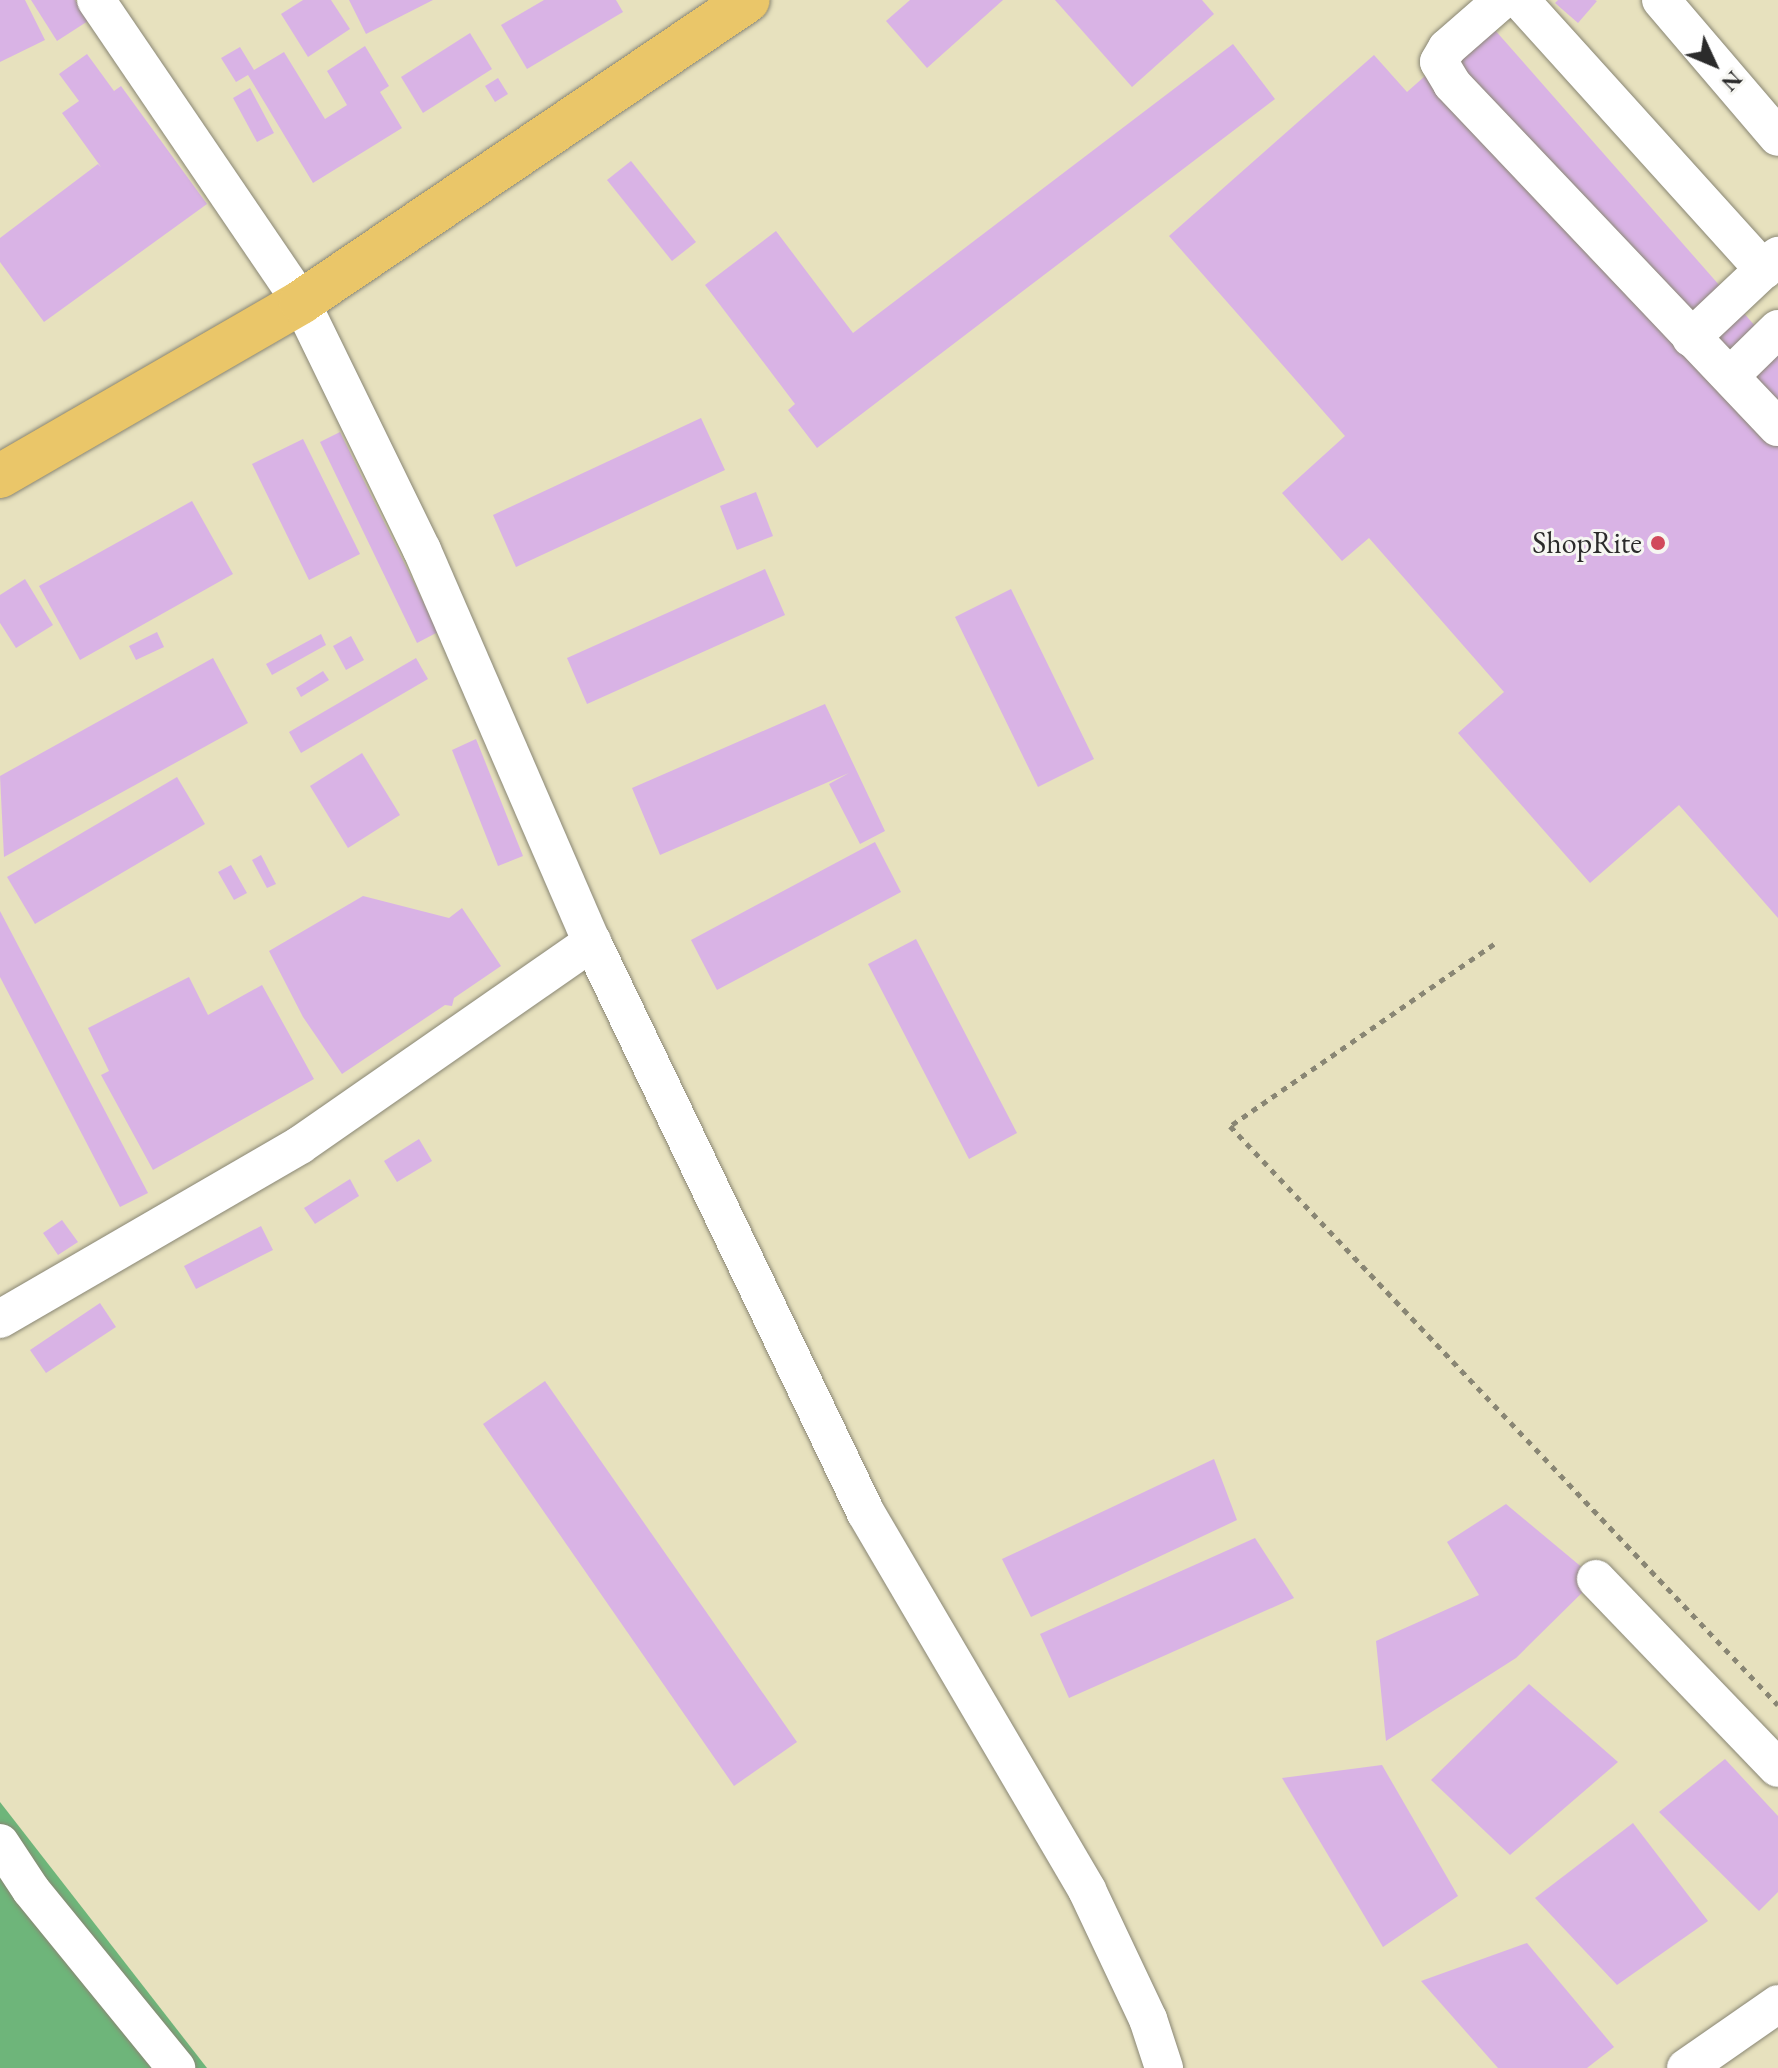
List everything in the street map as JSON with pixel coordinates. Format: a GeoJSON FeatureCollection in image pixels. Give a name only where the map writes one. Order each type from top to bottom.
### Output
{"type":"FeatureCollection","features":[{"type":"Feature","properties":{"kind":"main road"},"geometry":{"type":"LineString","coordinates":[[0,476],[301,302],[748,0]]}},
{"type":"Feature","properties":{"kind":"street"},"geometry":{"type":"LineString","coordinates":[[96,0],[301,302],[422,550],[592,942],[866,1513],[1087,1890],[1148,2019],[1164,2068]]}},
{"type":"Feature","properties":{"kind":"street"},"geometry":{"type":"LineString","coordinates":[[1502,0],[1447,48],[1439,62],[1452,84],[1778,427]]}},
{"type":"Feature","properties":{"kind":"street"},"geometry":{"type":"LineString","coordinates":[[1520,0],[1771,263],[1691,338]]}},
{"type":"Feature","properties":{"kind":"street"},"geometry":{"type":"LineString","coordinates":[[1661,0],[1778,137]]}},
{"type":"Feature","properties":{"kind":"street"},"geometry":{"type":"LineString","coordinates":[[1730,376],[1778,329]]}},
{"type":"Feature","properties":{"kind":"street"},"geometry":{"type":"LineString","coordinates":[[0,1319],[300,1145],[592,942]]}},
{"type":"Feature","properties":{"kind":"street"},"geometry":{"type":"LineString","coordinates":[[1596,1579],[1778,1768]]}},
{"type":"Feature","properties":{"kind":"street"},"geometry":{"type":"LineString","coordinates":[[0,1843],[31,1890],[176,2068]]}},
{"type":"Feature","properties":{"kind":"street"},"geometry":{"type":"LineString","coordinates":[[1693,2066],[1778,2004]]}},
{"type":"Feature","properties":{"kind":"path"},"geometry":{"type":"LineString","coordinates":[[1494,944],[1230,1126],[1778,1705]]}},
{"type":"Feature","properties":{"kind":"green space"},"geometry":{"type":"Polygon","coordinates":[[[0,1802],[207,2068],[0,2068],[0,1802]]]}},
{"type":"Feature","properties":{"kind":"building"},"geometry":{"type":"Polygon","coordinates":[[[0,0],[25,0],[45,40],[0,62],[0,0]]]}},
{"type":"Feature","properties":{"kind":"building"},"geometry":{"type":"Polygon","coordinates":[[[31,0],[75,0],[88,21],[57,41],[31,0]]]}},
{"type":"Feature","properties":{"kind":"building"},"geometry":{"type":"Polygon","coordinates":[[[303,0],[331,0],[350,29],[308,57],[281,14],[303,0]]]}},
{"type":"Feature","properties":{"kind":"building"},"geometry":{"type":"Polygon","coordinates":[[[349,0],[433,0],[366,34],[349,0]]]}},
{"type":"Feature","properties":{"kind":"building"},"geometry":{"type":"Polygon","coordinates":[[[544,0],[616,0],[623,12],[527,69],[501,25],[544,0]]]}},
{"type":"Feature","properties":{"kind":"building"},"geometry":{"type":"Polygon","coordinates":[[[910,0],[1003,0],[927,68],[886,21],[910,0]]]}},
{"type":"Feature","properties":{"kind":"building"},"geometry":{"type":"Polygon","coordinates":[[[1055,0],[1202,0],[1214,14],[1132,87],[1055,0]]]}},
{"type":"Feature","properties":{"kind":"building"},"geometry":{"type":"Polygon","coordinates":[[[1558,0],[1597,1],[1578,23],[1555,3],[1558,0]]]}},
{"type":"Feature","properties":{"kind":"building"},"geometry":{"type":"Polygon","coordinates":[[[1487,21],[1778,352],[1778,918],[1679,805],[1590,883],[1458,733],[1504,692],[1369,538],[1342,561],[1282,493],[1345,436],[1169,236],[1374,55],[1407,92],[1487,21]]]}},
{"type":"Feature","properties":{"kind":"building"},"geometry":{"type":"Polygon","coordinates":[[[470,33],[492,69],[423,113],[401,77],[470,33]]]}},
{"type":"Feature","properties":{"kind":"building"},"geometry":{"type":"Polygon","coordinates":[[[1233,44],[1275,99],[817,448],[788,410],[795,404],[705,285],[776,231],[853,333],[1233,44]]]}},
{"type":"Feature","properties":{"kind":"building"},"geometry":{"type":"Polygon","coordinates":[[[365,46],[389,86],[380,92],[402,128],[313,183],[248,75],[236,82],[221,58],[240,47],[254,70],[284,52],[325,119],[347,105],[327,71],[365,46]]]}},
{"type":"Feature","properties":{"kind":"building"},"geometry":{"type":"Polygon","coordinates":[[[87,54],[114,91],[121,86],[207,204],[44,322],[0,262],[0,238],[98,164],[101,167],[62,113],[79,101],[59,74],[87,54]]]}},
{"type":"Feature","properties":{"kind":"building"},"geometry":{"type":"Polygon","coordinates":[[[498,78],[508,94],[495,102],[485,86],[498,78]]]}},
{"type":"Feature","properties":{"kind":"building"},"geometry":{"type":"Polygon","coordinates":[[[250,88],[274,133],[257,142],[233,98],[250,88]]]}},
{"type":"Feature","properties":{"kind":"building"},"geometry":{"type":"Polygon","coordinates":[[[631,161],[696,242],[672,261],[607,180],[631,161]]]}},
{"type":"Feature","properties":{"kind":"building"},"geometry":{"type":"Polygon","coordinates":[[[701,418],[725,470],[516,567],[493,515],[701,418]]]}},
{"type":"Feature","properties":{"kind":"building"},"geometry":{"type":"Polygon","coordinates":[[[340,432],[438,632],[417,643],[320,442],[340,432]]]}},
{"type":"Feature","properties":{"kind":"building"},"geometry":{"type":"Polygon","coordinates":[[[303,439],[360,554],[309,580],[252,464],[303,439]]]}},
{"type":"Feature","properties":{"kind":"building"},"geometry":{"type":"Polygon","coordinates":[[[756,492],[773,536],[737,550],[720,506],[756,492]]]}},
{"type":"Feature","properties":{"kind":"building"},"geometry":{"type":"Polygon","coordinates":[[[192,501],[233,574],[80,660],[39,586],[192,501]]]}},
{"type":"Feature","properties":{"kind":"building"},"geometry":{"type":"Polygon","coordinates":[[[765,569],[785,615],[587,704],[567,658],[765,569]]]}},
{"type":"Feature","properties":{"kind":"building"},"geometry":{"type":"Polygon","coordinates":[[[25,579],[53,625],[16,648],[0,623],[0,595],[25,579]]]}},
{"type":"Feature","properties":{"kind":"building"},"geometry":{"type":"Polygon","coordinates":[[[1011,589],[1094,759],[1038,787],[955,617],[1011,589]]]}},
{"type":"Feature","properties":{"kind":"building"},"geometry":{"type":"Polygon","coordinates":[[[157,632],[164,647],[136,660],[129,646],[157,632]]]}},
{"type":"Feature","properties":{"kind":"building"},"geometry":{"type":"Polygon","coordinates":[[[321,634],[326,645],[272,675],[266,664],[321,634]]]}},
{"type":"Feature","properties":{"kind":"building"},"geometry":{"type":"Polygon","coordinates":[[[351,636],[364,660],[346,670],[333,646],[351,636]]]}},
{"type":"Feature","properties":{"kind":"building"},"geometry":{"type":"Polygon","coordinates":[[[213,658],[248,723],[4,857],[0,776],[213,658]]]}},
{"type":"Feature","properties":{"kind":"building"},"geometry":{"type":"Polygon","coordinates":[[[416,658],[428,679],[301,753],[289,732],[416,658]]]}},
{"type":"Feature","properties":{"kind":"building"},"geometry":{"type":"Polygon","coordinates":[[[323,671],[329,680],[301,697],[296,688],[323,671]]]}},
{"type":"Feature","properties":{"kind":"building"},"geometry":{"type":"Polygon","coordinates":[[[825,704],[885,831],[860,844],[829,784],[849,773],[660,855],[632,788],[825,704]]]}},
{"type":"Feature","properties":{"kind":"building"},"geometry":{"type":"Polygon","coordinates":[[[476,739],[523,856],[498,866],[452,750],[476,739]]]}},
{"type":"Feature","properties":{"kind":"building"},"geometry":{"type":"Polygon","coordinates":[[[362,753],[400,815],[348,848],[310,786],[362,753]]]}},
{"type":"Feature","properties":{"kind":"building"},"geometry":{"type":"Polygon","coordinates":[[[177,777],[205,824],[35,924],[7,877],[177,777]]]}},
{"type":"Feature","properties":{"kind":"building"},"geometry":{"type":"Polygon","coordinates":[[[875,842],[901,892],[717,990],[691,940],[875,842]]]}},
{"type":"Feature","properties":{"kind":"building"},"geometry":{"type":"Polygon","coordinates":[[[261,855],[276,884],[267,888],[252,860],[261,855]]]}},
{"type":"Feature","properties":{"kind":"building"},"geometry":{"type":"Polygon","coordinates":[[[231,865],[247,893],[234,900],[218,872],[231,865]]]}},
{"type":"Feature","properties":{"kind":"building"},"geometry":{"type":"Polygon","coordinates":[[[363,896],[449,918],[462,908],[501,966],[454,998],[452,1006],[445,1005],[342,1074],[303,1017],[269,951],[363,896]]]}},
{"type":"Feature","properties":{"kind":"building"},"geometry":{"type":"Polygon","coordinates":[[[0,911],[148,1193],[120,1207],[0,977],[0,911]]]}},
{"type":"Feature","properties":{"kind":"building"},"geometry":{"type":"Polygon","coordinates":[[[916,939],[1017,1133],[969,1159],[868,964],[916,939]]]}},
{"type":"Feature","properties":{"kind":"building"},"geometry":{"type":"Polygon","coordinates":[[[189,977],[208,1015],[262,985],[314,1079],[153,1170],[101,1075],[109,1071],[88,1028],[189,977]]]}},
{"type":"Feature","properties":{"kind":"building"},"geometry":{"type":"Polygon","coordinates":[[[419,1139],[432,1161],[397,1182],[384,1161],[419,1139]]]}},
{"type":"Feature","properties":{"kind":"building"},"geometry":{"type":"Polygon","coordinates":[[[350,1179],[359,1196],[315,1224],[304,1208],[350,1179]]]}},
{"type":"Feature","properties":{"kind":"building"},"geometry":{"type":"Polygon","coordinates":[[[62,1220],[78,1242],[58,1255],[43,1233],[62,1220]]]}},
{"type":"Feature","properties":{"kind":"building"},"geometry":{"type":"Polygon","coordinates":[[[261,1226],[273,1250],[196,1289],[184,1266],[261,1226]]]}},
{"type":"Feature","properties":{"kind":"building"},"geometry":{"type":"Polygon","coordinates":[[[100,1303],[116,1327],[46,1373],[30,1350],[100,1303]]]}},
{"type":"Feature","properties":{"kind":"building"},"geometry":{"type":"Polygon","coordinates":[[[545,1381],[797,1742],[734,1786],[483,1424],[545,1381]]]}},
{"type":"Feature","properties":{"kind":"building"},"geometry":{"type":"Polygon","coordinates":[[[1214,1459],[1237,1520],[1031,1617],[1002,1559],[1214,1459]]]}},
{"type":"Feature","properties":{"kind":"building"},"geometry":{"type":"Polygon","coordinates":[[[1506,1504],[1596,1579],[1516,1658],[1386,1741],[1376,1641],[1479,1595],[1447,1542],[1506,1504]]]}},
{"type":"Feature","properties":{"kind":"building"},"geometry":{"type":"Polygon","coordinates":[[[1255,1538],[1294,1598],[1069,1698],[1040,1634],[1255,1538]]]}},
{"type":"Feature","properties":{"kind":"building"},"geometry":{"type":"Polygon","coordinates":[[[1529,1684],[1618,1762],[1510,1855],[1431,1780],[1529,1684]]]}},
{"type":"Feature","properties":{"kind":"building"},"geometry":{"type":"Polygon","coordinates":[[[1725,1759],[1778,1816],[1778,1892],[1759,1911],[1659,1812],[1725,1759]]]}},
{"type":"Feature","properties":{"kind":"building"},"geometry":{"type":"Polygon","coordinates":[[[1382,1765],[1458,1896],[1383,1947],[1282,1778],[1382,1765]]]}},
{"type":"Feature","properties":{"kind":"building"},"geometry":{"type":"Polygon","coordinates":[[[1633,1823],[1708,1921],[1617,1985],[1535,1898],[1633,1823]]]}},
{"type":"Feature","properties":{"kind":"building"},"geometry":{"type":"Polygon","coordinates":[[[1527,1943],[1614,2047],[1587,2068],[1498,2068],[1421,1981],[1527,1943]]]}},
{"type":"Feature","properties":{"kind":"place","name":"ShopRite"},"geometry":{"type":"Point","coordinates":[1658,543]}}]}
